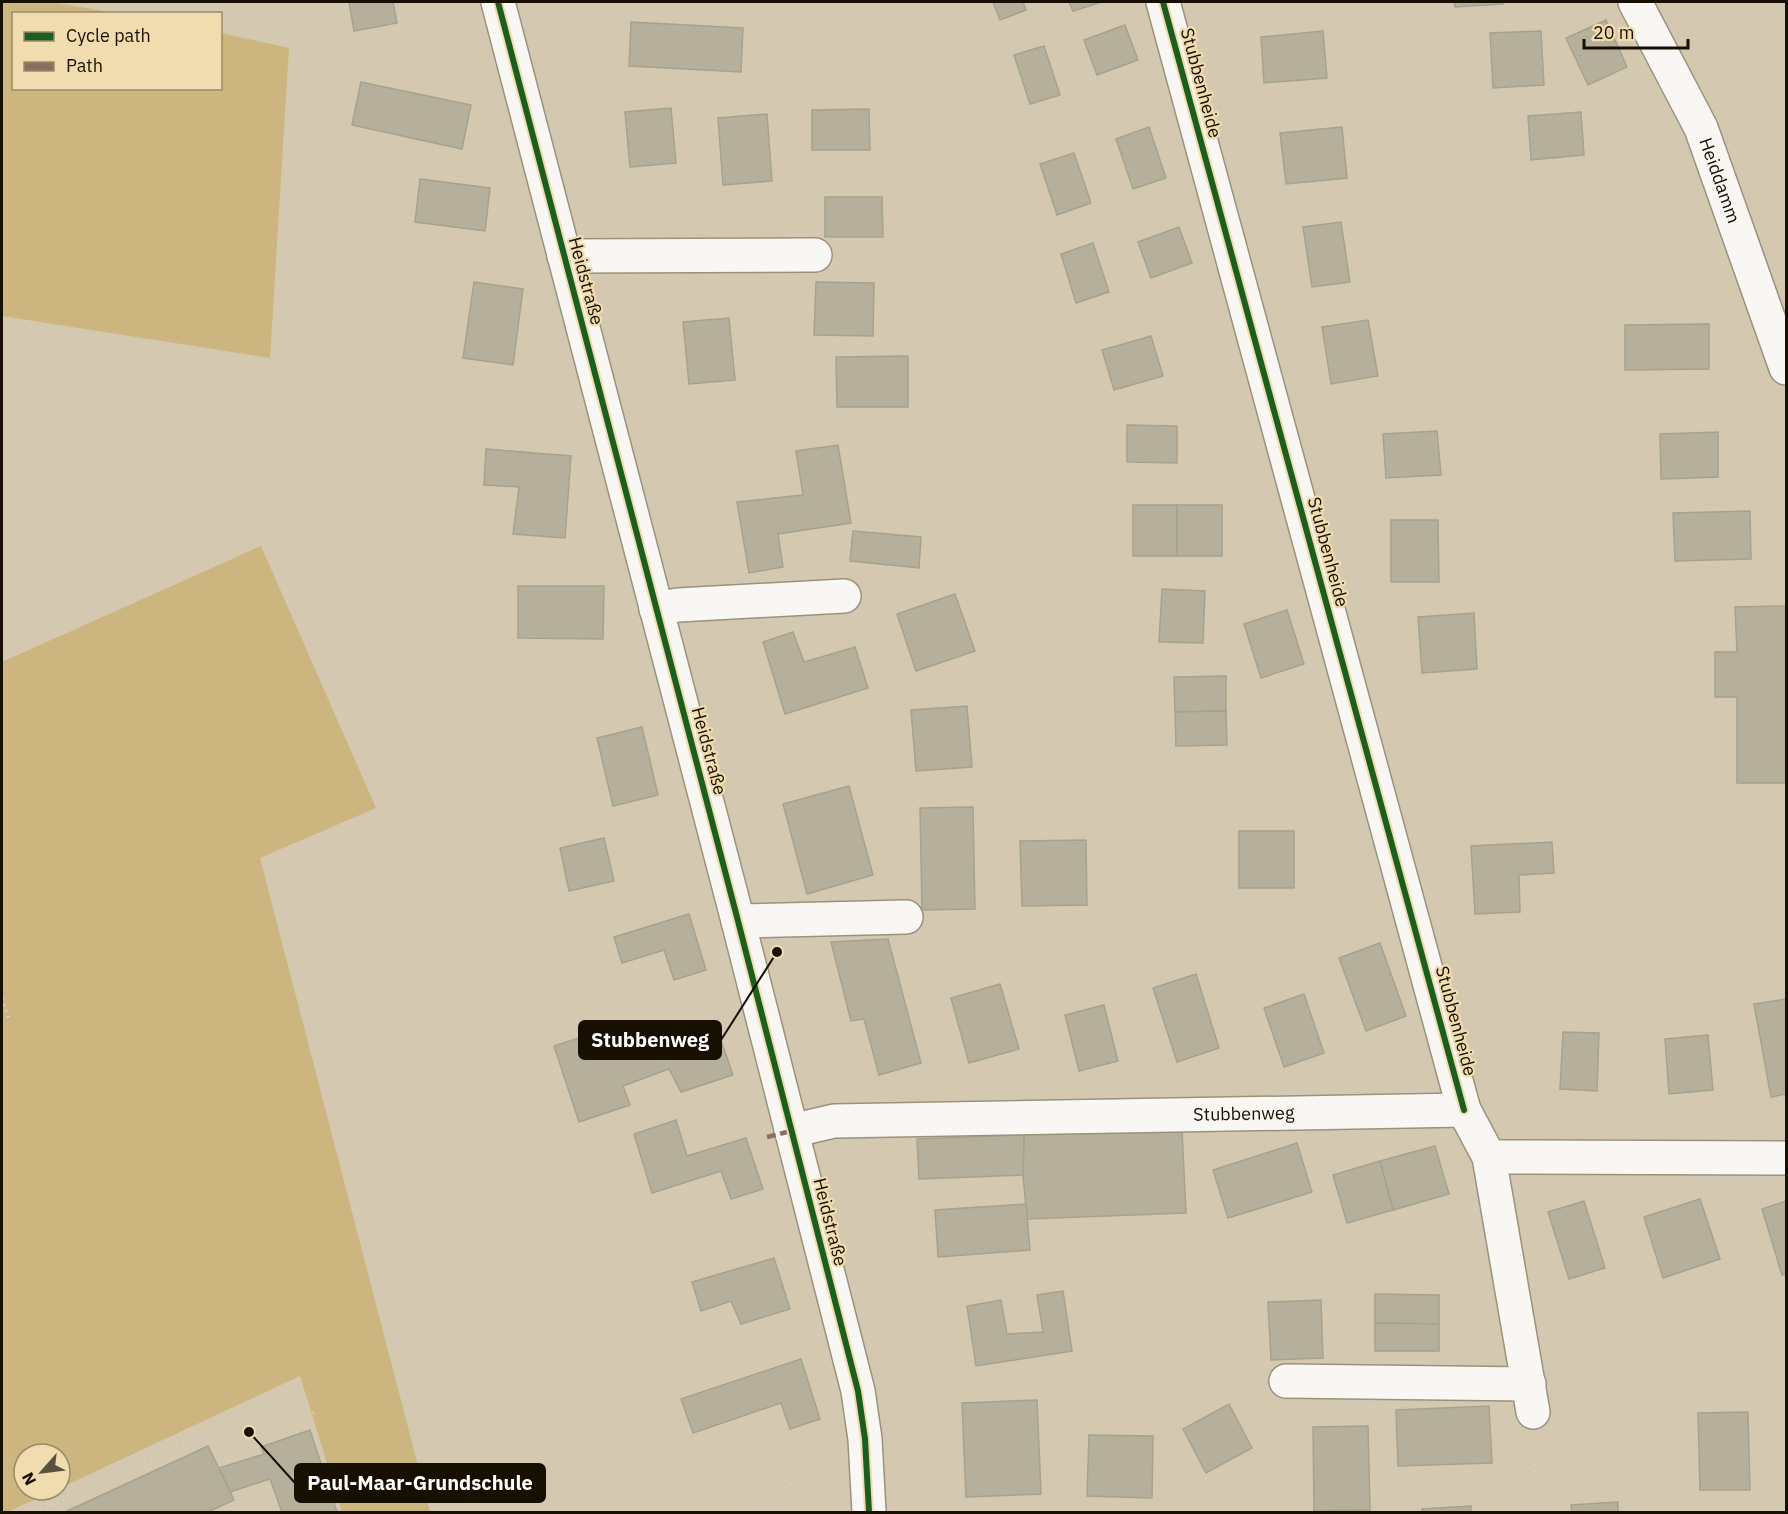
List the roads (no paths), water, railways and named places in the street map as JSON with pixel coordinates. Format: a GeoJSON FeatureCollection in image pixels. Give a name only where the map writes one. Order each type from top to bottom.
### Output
{"type":"FeatureCollection","features":[{"type":"Feature","properties":{"kind":"street","name":"Heidstraße"},"geometry":{"type":"LineString","coordinates":[[498,2],[858,1390],[865,1439],[869,1512]]}},
{"type":"Feature","properties":{"kind":"street","name":"Stubbenheide"},"geometry":{"type":"LineString","coordinates":[[1163,2],[1464,1110]]}},
{"type":"Feature","properties":{"kind":"street","name":"Heiddamm"},"geometry":{"type":"LineString","coordinates":[[1635,2],[1701,128],[1786,368]]}},
{"type":"Feature","properties":{"kind":"street"},"geometry":{"type":"LineString","coordinates":[[564,256],[815,255]]}},
{"type":"Feature","properties":{"kind":"street"},"geometry":{"type":"LineString","coordinates":[[656,609],[678,604],[844,596]]}},
{"type":"Feature","properties":{"kind":"street"},"geometry":{"type":"LineString","coordinates":[[738,921],[906,917]]}},
{"type":"Feature","properties":{"kind":"street"},"geometry":{"type":"LineString","coordinates":[[1286,1381],[1531,1398],[1489,1157],[1464,1110]]}},
{"type":"Feature","properties":{"kind":"street","name":"Stubbenweg"},"geometry":{"type":"LineString","coordinates":[[791,1131],[834,1121],[1464,1110]]}},
{"type":"Feature","properties":{"kind":"street"},"geometry":{"type":"LineString","coordinates":[[1489,1157],[1786,1158]]}},
{"type":"Feature","properties":{"kind":"place","name":"Stubbenweg"},"geometry":{"type":"Point","coordinates":[777,952]}},
{"type":"Feature","properties":{"kind":"place","name":"Paul-Maar-Grundschule"},"geometry":{"type":"Point","coordinates":[249,1432]}}]}
